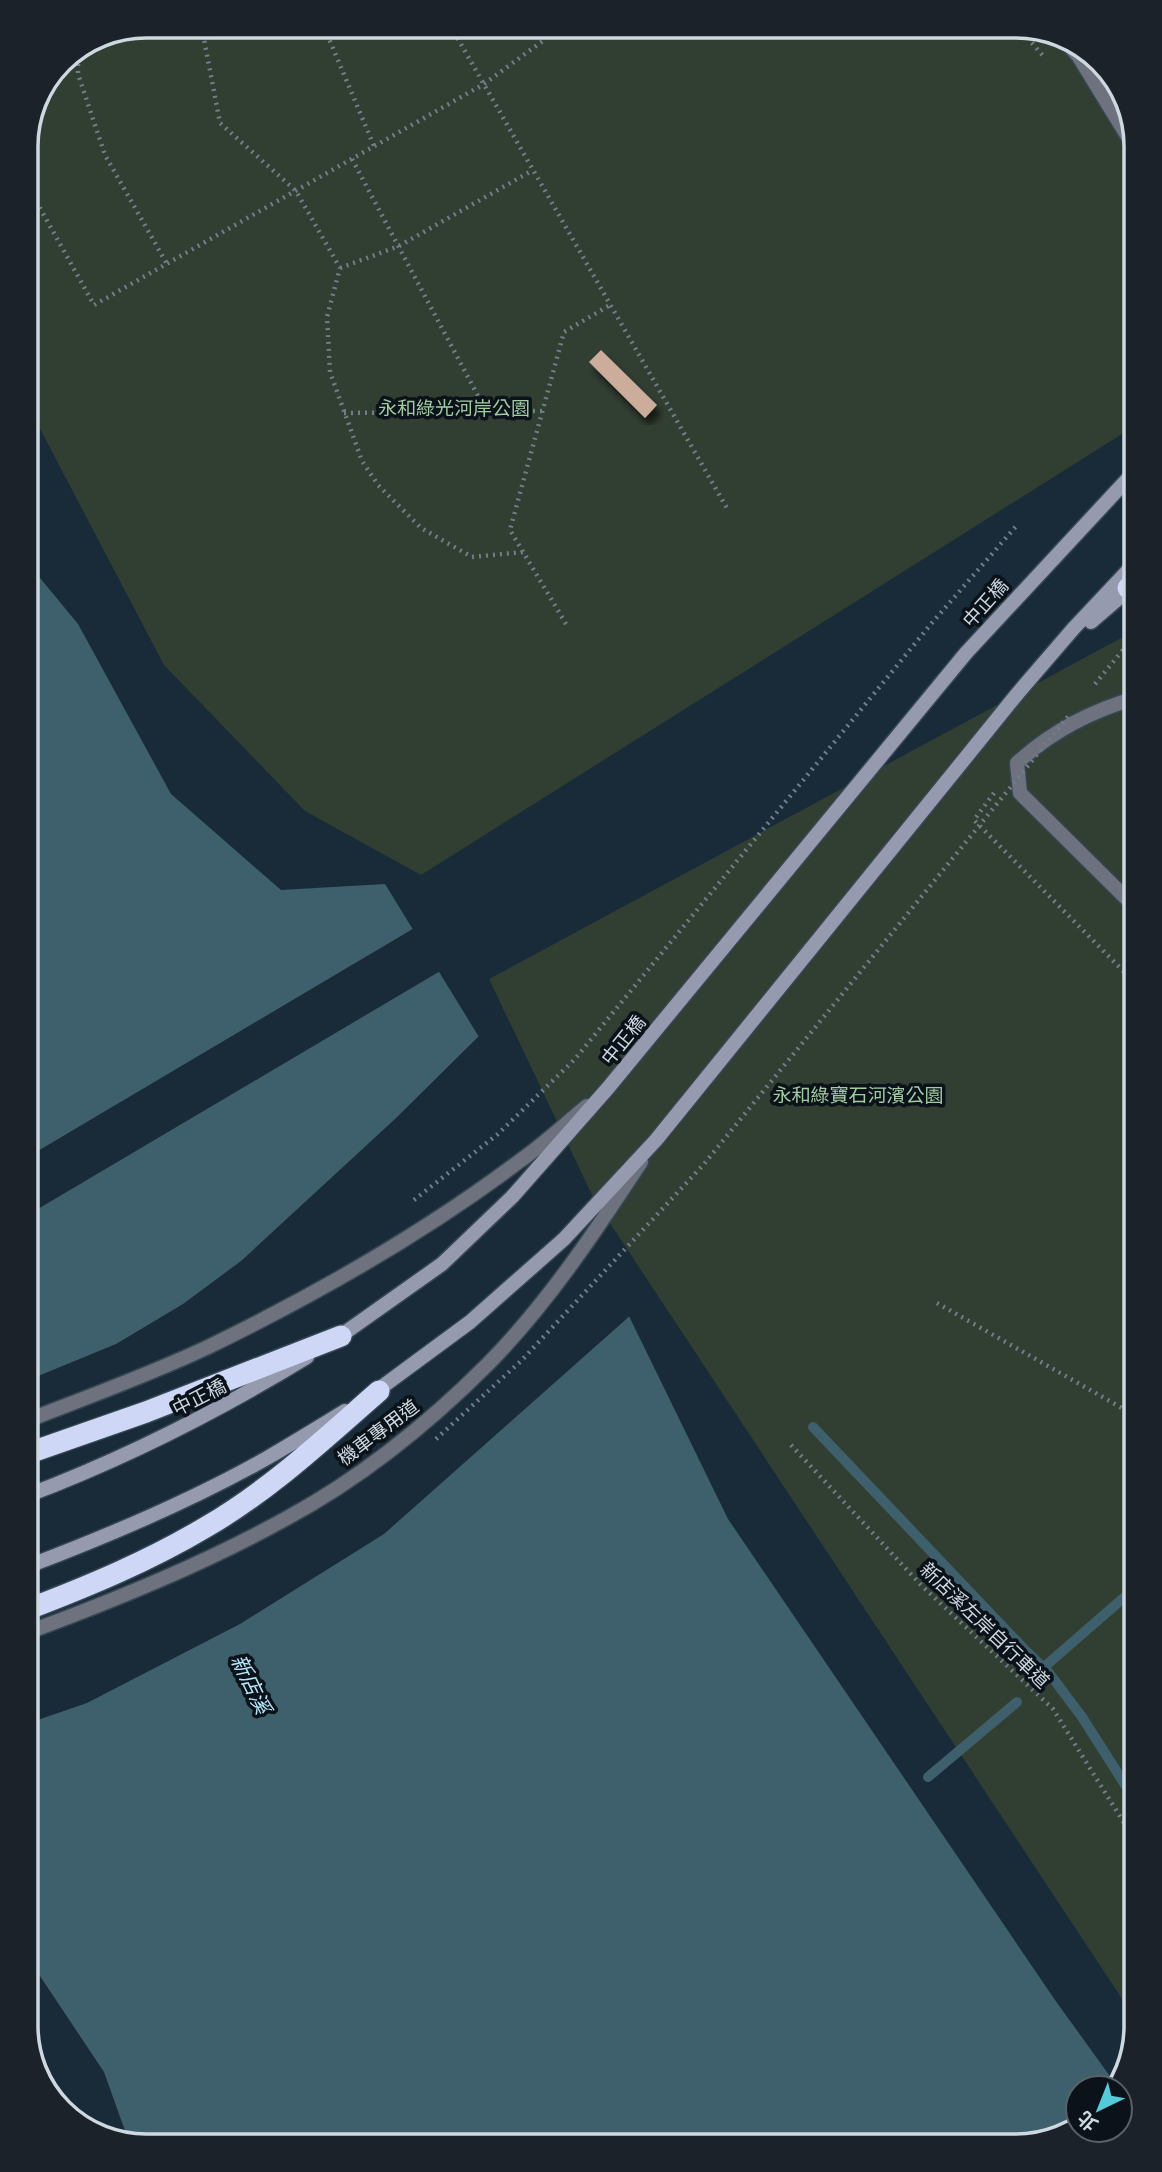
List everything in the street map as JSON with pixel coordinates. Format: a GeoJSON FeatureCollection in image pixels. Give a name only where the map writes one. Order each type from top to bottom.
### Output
{"type":"FeatureCollection","features":[{"type":"Feature","properties":{"kind":"highway"},"geometry":{"type":"LineString","coordinates":[[38,1450],[146,1412],[341,1336]]}},
{"type":"Feature","properties":{"kind":"highway"},"geometry":{"type":"LineString","coordinates":[[38,1605],[129,1569],[208,1526],[290,1468],[379,1391]]}},
{"type":"Feature","properties":{"kind":"main road","name":"中正橋"},"geometry":{"type":"LineString","coordinates":[[38,1491],[69,1480],[242,1397],[341,1336],[442,1264],[512,1197],[608,1088],[966,653],[1124,483]]}},
{"type":"Feature","properties":{"kind":"main road"},"geometry":{"type":"LineString","coordinates":[[38,1562],[188,1498],[266,1459],[379,1391],[470,1322],[564,1239],[656,1140],[1018,694],[1124,575]]}},
{"type":"Feature","properties":{"kind":"main road"},"geometry":{"type":"LineString","coordinates":[[1018,694],[1124,593]]}},
{"type":"Feature","properties":{"kind":"lane"},"geometry":{"type":"LineString","coordinates":[[1082,62],[1121,125]]}},
{"type":"Feature","properties":{"kind":"lane"},"geometry":{"type":"LineString","coordinates":[[1124,701],[1100,708],[1038,743],[1017,764],[1020,793],[1124,896]]}},
{"type":"Feature","properties":{"kind":"lane"},"geometry":{"type":"LineString","coordinates":[[38,1416],[207,1347],[354,1269],[451,1209],[523,1159],[608,1088]]}},
{"type":"Feature","properties":{"kind":"lane","name":"機車專用道"},"geometry":{"type":"LineString","coordinates":[[38,1628],[103,1604],[289,1517],[363,1470],[426,1421],[489,1362],[543,1300],[599,1226],[656,1140]]}},
{"type":"Feature","properties":{"kind":"path"},"geometry":{"type":"LineString","coordinates":[[203,38],[219,123],[296,191],[340,268],[327,317],[331,372],[362,461],[378,485],[421,528],[472,557],[523,552]]}},
{"type":"Feature","properties":{"kind":"path"},"geometry":{"type":"LineString","coordinates":[[329,38],[374,146]]}},
{"type":"Feature","properties":{"kind":"path"},"geometry":{"type":"LineString","coordinates":[[458,38],[728,510]]}},
{"type":"Feature","properties":{"kind":"path"},"geometry":{"type":"LineString","coordinates":[[39,206],[94,305],[484,84],[544,40]]}},
{"type":"Feature","properties":{"kind":"path"},"geometry":{"type":"LineString","coordinates":[[78,63],[78,75],[105,155],[167,264]]}},
{"type":"Feature","properties":{"kind":"path"},"geometry":{"type":"LineString","coordinates":[[352,159],[486,411]]}},
{"type":"Feature","properties":{"kind":"path"},"geometry":{"type":"LineString","coordinates":[[340,268],[399,246],[533,170]]}},
{"type":"Feature","properties":{"kind":"path"},"geometry":{"type":"LineString","coordinates":[[566,625],[510,530],[564,332],[610,305]]}},
{"type":"Feature","properties":{"kind":"path"},"geometry":{"type":"LineString","coordinates":[[344,413],[543,411]]}},
{"type":"Feature","properties":{"kind":"path"},"geometry":{"type":"LineString","coordinates":[[412,1202],[498,1134],[575,1059],[931,624],[1018,524]]}},
{"type":"Feature","properties":{"kind":"path"},"geometry":{"type":"LineString","coordinates":[[1086,694],[1124,648]]}},
{"type":"Feature","properties":{"kind":"path"},"geometry":{"type":"LineString","coordinates":[[436,1439],[522,1360],[704,1164],[1078,704]]}},
{"type":"Feature","properties":{"kind":"path"},"geometry":{"type":"LineString","coordinates":[[974,820],[1124,973]]}},
{"type":"Feature","properties":{"kind":"path"},"geometry":{"type":"LineString","coordinates":[[937,1303],[1124,1409]]}},
{"type":"Feature","properties":{"kind":"path","name":"新店溪左岸自行車道"},"geometry":{"type":"LineString","coordinates":[[791,1445],[922,1586],[1053,1709],[1124,1823]]}},
{"type":"Feature","properties":{"kind":"green space","name":"永和綠光河岸公園"},"geometry":{"type":"Polygon","coordinates":[[[147,38],[1022,39],[1050,44],[1069,53],[1092,70],[1109,93],[1121,126],[1124,147],[1122,434],[421,875],[305,811],[164,665],[39,426],[39,140],[42,119],[61,81],[75,65],[93,53],[112,44],[147,38]]]}},
{"type":"Feature","properties":{"kind":"green space","name":"永和綠寶石河濱公園"},"geometry":{"type":"Polygon","coordinates":[[[1124,636],[1124,2002],[594,1199],[489,979],[1124,636]]]}},
{"type":"Feature","properties":{"kind":"water","name":"新店溪"},"geometry":{"type":"Polygon","coordinates":[[[39,576],[78,624],[171,794],[281,890],[385,884],[546,1146],[728,1519],[1055,2000],[1108,2074],[1064,2074],[1064,2121],[1036,2131],[1015,2134],[140,2133],[125,2131],[104,2072],[38,1973],[39,576]]]}},
{"type":"Feature","properties":{"kind":"pier"},"geometry":{"type":"Polygon","coordinates":[[[416,927],[442,970],[38,1209],[38,1151],[416,927]]]}},
{"type":"Feature","properties":{"kind":"pier"},"geometry":{"type":"Polygon","coordinates":[[[481,1034],[550,1145],[632,1314],[384,1534],[240,1624],[87,1703],[38,1720],[38,1376],[116,1344],[183,1304],[241,1261],[395,1119],[481,1034]]]}},
{"type":"Feature","properties":{"kind":"building"},"geometry":{"type":"Polygon","coordinates":[[[601,350],[657,405],[645,418],[589,362],[601,350]]]}},
{"type":"Feature","properties":{"kind":"waterway"},"geometry":{"type":"LineString","coordinates":[[813,1427],[1049,1673],[1042,1681]]}},
{"type":"Feature","properties":{"kind":"waterway"},"geometry":{"type":"LineString","coordinates":[[1043,1668],[1124,1597]]}},
{"type":"Feature","properties":{"kind":"waterway"},"geometry":{"type":"LineString","coordinates":[[1049,1673],[1082,1717],[1124,1783]]}},
{"type":"Feature","properties":{"kind":"waterway"},"geometry":{"type":"LineString","coordinates":[[928,1777],[1017,1702]]}}]}
